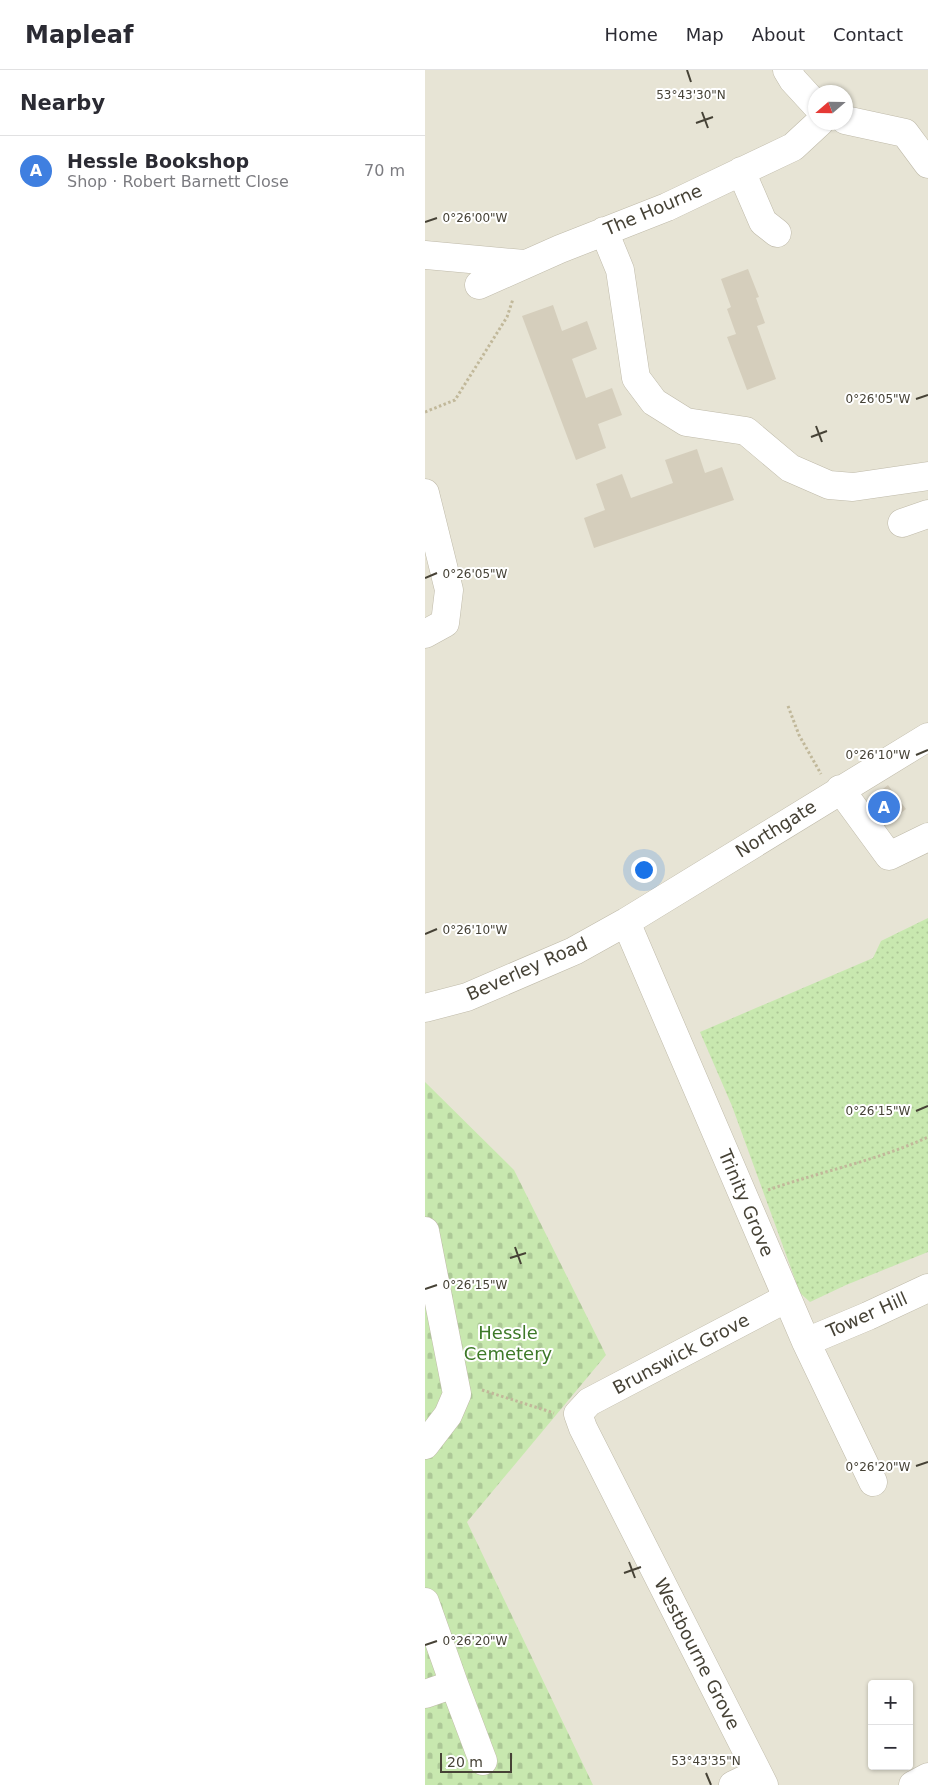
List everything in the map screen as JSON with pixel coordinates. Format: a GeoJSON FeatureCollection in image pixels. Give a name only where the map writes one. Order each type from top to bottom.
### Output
{"type":"FeatureCollection","features":[{"type":"Feature","properties":{"kind":"street"},"geometry":{"type":"LineString","coordinates":[[787,70],[793,80],[808,96]]}},
{"type":"Feature","properties":{"kind":"street"},"geometry":{"type":"LineString","coordinates":[[853,122],[905,133],[928,164]]}},
{"type":"Feature","properties":{"kind":"street","name":"The Hourne"},"geometry":{"type":"LineString","coordinates":[[479,285],[604,231],[667,207],[793,147],[811,130]]}},
{"type":"Feature","properties":{"kind":"street"},"geometry":{"type":"LineString","coordinates":[[741,172],[763,222],[777,233]]}},
{"type":"Feature","properties":{"kind":"street"},"geometry":{"type":"LineString","coordinates":[[604,231],[620,270],[636,378],[653,402],[687,422],[746,431],[790,468],[829,485],[853,487],[928,476]]}},
{"type":"Feature","properties":{"kind":"street"},"geometry":{"type":"LineString","coordinates":[[425,255],[526,264]]}},
{"type":"Feature","properties":{"kind":"street"},"geometry":{"type":"LineString","coordinates":[[425,493],[449,590],[445,623],[425,634]]}},
{"type":"Feature","properties":{"kind":"street"},"geometry":{"type":"LineString","coordinates":[[902,523],[928,514]]}},
{"type":"Feature","properties":{"kind":"street","name":"Northgate"},"geometry":{"type":"LineString","coordinates":[[626,922],[928,737]]}},
{"type":"Feature","properties":{"kind":"street"},"geometry":{"type":"LineString","coordinates":[[836,792],[889,856],[928,837]]}},
{"type":"Feature","properties":{"kind":"street","name":"Beverley Road"},"geometry":{"type":"LineString","coordinates":[[425,1008],[467,997],[485,990],[574,951],[626,922]]}},
{"type":"Feature","properties":{"kind":"street","name":"Trinity Grove"},"geometry":{"type":"LineString","coordinates":[[626,922],[806,1342],[873,1482]]}},
{"type":"Feature","properties":{"kind":"street"},"geometry":{"type":"LineString","coordinates":[[425,1231],[457,1394],[449,1415],[425,1446]]}},
{"type":"Feature","properties":{"kind":"street","name":"Tower Hill"},"geometry":{"type":"LineString","coordinates":[[806,1342],[928,1288]]}},
{"type":"Feature","properties":{"kind":"street","name":"Brunswick Grove"},"geometry":{"type":"LineString","coordinates":[[578,1414],[589,1402],[787,1298]]}},
{"type":"Feature","properties":{"kind":"street","name":"Westbourne Grove"},"geometry":{"type":"LineString","coordinates":[[578,1414],[583,1428],[761,1779]]}},
{"type":"Feature","properties":{"kind":"street"},"geometry":{"type":"LineString","coordinates":[[425,1602],[483,1761]]}},
{"type":"Feature","properties":{"kind":"street"},"geometry":{"type":"LineString","coordinates":[[425,1694],[454,1684]]}},
{"type":"Feature","properties":{"kind":"street"},"geometry":{"type":"LineString","coordinates":[[913,1785],[928,1777]]}},
{"type":"Feature","properties":{"kind":"street"},"geometry":{"type":"LineString","coordinates":[[733,1785],[761,1779]]}},
{"type":"Feature","properties":{"kind":"path"},"geometry":{"type":"LineString","coordinates":[[425,412],[455,400],[507,316],[526,264]]}},
{"type":"Feature","properties":{"kind":"path"},"geometry":{"type":"LineString","coordinates":[[788,706],[799,735],[836,792]]}},
{"type":"Feature","properties":{"kind":"path"},"geometry":{"type":"LineString","coordinates":[[744,1198],[799,1179],[873,1160],[928,1137]]}},
{"type":"Feature","properties":{"kind":"path"},"geometry":{"type":"LineString","coordinates":[[455,1381],[558,1414],[578,1414]]}},
{"type":"Feature","properties":{"kind":"shaded area"},"geometry":{"type":"Polygon","coordinates":[[[425,70],[928,70],[928,1785],[425,1785],[425,70]]]}},
{"type":"Feature","properties":{"kind":"green space"},"geometry":{"type":"Polygon","coordinates":[[[928,918],[928,1252],[846,1285],[810,1302],[800,1293],[732,1106],[700,1032],[873,958],[881,941],[928,918]]]}},
{"type":"Feature","properties":{"kind":"green space","name":"Hessle Cemetery"},"geometry":{"type":"Polygon","coordinates":[[[425,1082],[514,1170],[606,1355],[467,1522],[593,1785],[425,1785],[425,1082]]]}},
{"type":"Feature","properties":{"kind":"building"},"geometry":{"type":"Polygon","coordinates":[[[748,269],[759,297],[756,298],[765,323],[757,326],[776,379],[747,390],[727,337],[736,334],[727,309],[731,307],[721,279],[748,269]]]}},
{"type":"Feature","properties":{"kind":"building"},"geometry":{"type":"Polygon","coordinates":[[[553,305],[562,331],[587,321],[597,349],[572,359],[586,398],[612,388],[622,415],[598,424],[606,448],[576,460],[522,316],[553,305]]]}},
{"type":"Feature","properties":{"kind":"building"},"geometry":{"type":"Polygon","coordinates":[[[697,449],[705,473],[722,467],[734,500],[594,548],[584,518],[605,510],[596,484],[622,474],[631,498],[673,483],[665,460],[697,449]]]}},
{"type":"Feature","properties":{"kind":"building"},"geometry":{"type":"Polygon","coordinates":[[[888,785],[906,809],[881,829],[862,805],[888,785]]]}},
{"type":"Feature","properties":{"kind":"place","name":"Hessle Bookshop"},"geometry":{"type":"Point","coordinates":[884,807]}}]}
